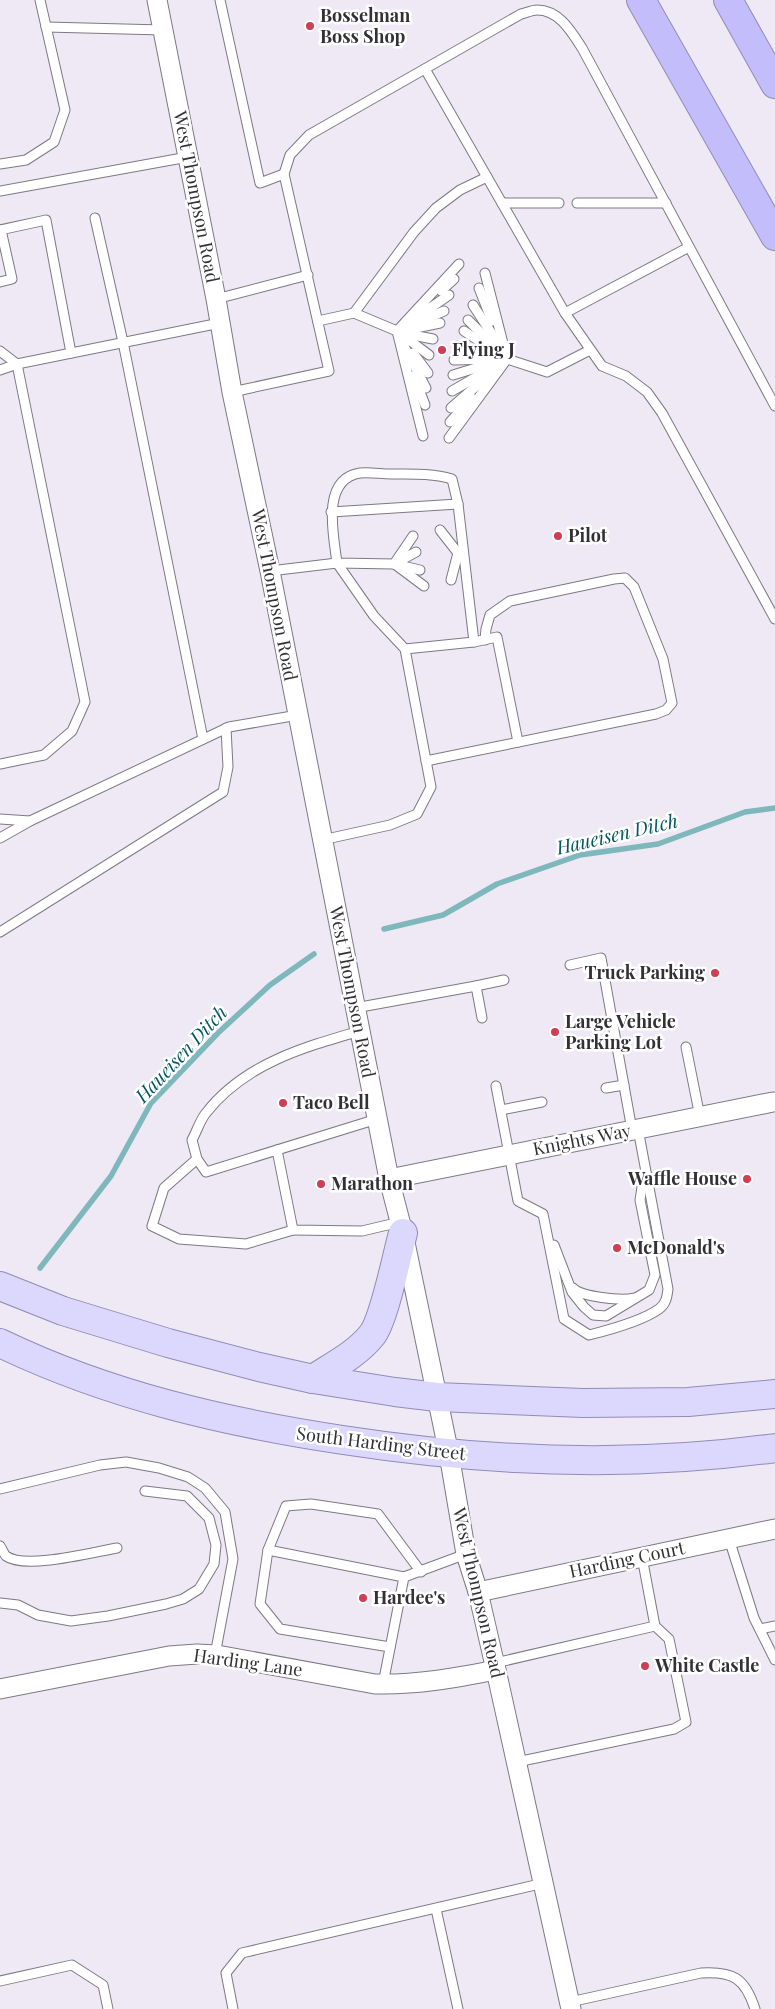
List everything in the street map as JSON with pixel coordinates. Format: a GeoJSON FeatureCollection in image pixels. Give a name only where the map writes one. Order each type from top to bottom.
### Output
{"type":"FeatureCollection","features":[{"type":"Feature","properties":{"kind":"highway"},"geometry":{"type":"LineString","coordinates":[[641,0],[775,236]]}},
{"type":"Feature","properties":{"kind":"highway"},"geometry":{"type":"LineString","coordinates":[[728,0],[775,84]]}},
{"type":"Feature","properties":{"kind":"main road"},"geometry":{"type":"LineString","coordinates":[[313,1379],[350,1355],[373,1334],[383,1308],[401,1227]]}},
{"type":"Feature","properties":{"kind":"main road"},"geometry":{"type":"LineString","coordinates":[[0,1286],[63,1311],[168,1343],[259,1367],[313,1379],[437,1397],[583,1403],[688,1402],[775,1394]]}},
{"type":"Feature","properties":{"kind":"main road","name":"South Harding Street"},"geometry":{"type":"LineString","coordinates":[[0,1343],[44,1364],[118,1391],[212,1416],[277,1430],[385,1447],[449,1454],[617,1461],[714,1456],[775,1448]]}},
{"type":"Feature","properties":{"kind":"street","name":"West Thompson Road"},"geometry":{"type":"LineString","coordinates":[[157,0],[216,300],[232,392],[270,571],[389,1178],[449,1454],[466,1554],[478,1592],[496,1666],[571,2005]]}},
{"type":"Feature","properties":{"kind":"street","name":"Knights Way"},"geometry":{"type":"LineString","coordinates":[[389,1178],[774,1102]]}},
{"type":"Feature","properties":{"kind":"street","name":"Harding Court"},"geometry":{"type":"LineString","coordinates":[[478,1592],[775,1529]]}},
{"type":"Feature","properties":{"kind":"street","name":"Harding Lane"},"geometry":{"type":"LineString","coordinates":[[0,1690],[169,1656],[190,1654],[215,1655],[383,1684],[430,1682],[496,1666]]}},
{"type":"Feature","properties":{"kind":"lane"},"geometry":{"type":"LineString","coordinates":[[0,164],[26,160],[54,142],[65,110],[40,0]]}},
{"type":"Feature","properties":{"kind":"lane"},"geometry":{"type":"LineString","coordinates":[[220,0],[260,183],[284,174]]}},
{"type":"Feature","properties":{"kind":"lane"},"geometry":{"type":"LineString","coordinates":[[232,392],[329,372],[284,174],[290,155],[309,135],[521,14],[536,10],[554,14],[570,30],[582,48],[775,406]]}},
{"type":"Feature","properties":{"kind":"lane"},"geometry":{"type":"LineString","coordinates":[[46,28],[163,30]]}},
{"type":"Feature","properties":{"kind":"lane"},"geometry":{"type":"LineString","coordinates":[[425,69],[565,313],[590,350],[602,366],[626,376],[647,392],[657,406],[775,619]]}},
{"type":"Feature","properties":{"kind":"lane"},"geometry":{"type":"LineString","coordinates":[[0,191],[188,157]]}},
{"type":"Feature","properties":{"kind":"lane"},"geometry":{"type":"LineString","coordinates":[[354,313],[414,232],[436,208],[460,190],[487,176]]}},
{"type":"Feature","properties":{"kind":"lane"},"geometry":{"type":"LineString","coordinates":[[502,203],[558,203]]}},
{"type":"Feature","properties":{"kind":"lane"},"geometry":{"type":"LineString","coordinates":[[578,203],[666,203]]}},
{"type":"Feature","properties":{"kind":"lane"},"geometry":{"type":"LineString","coordinates":[[95,218],[123,342],[203,739]]}},
{"type":"Feature","properties":{"kind":"lane"},"geometry":{"type":"LineString","coordinates":[[0,282],[12,280],[1,230],[46,220],[71,353]]}},
{"type":"Feature","properties":{"kind":"lane"},"geometry":{"type":"LineString","coordinates":[[565,313],[689,247]]}},
{"type":"Feature","properties":{"kind":"lane"},"geometry":{"type":"LineString","coordinates":[[397,331],[459,264]]}},
{"type":"Feature","properties":{"kind":"lane"},"geometry":{"type":"LineString","coordinates":[[485,273],[507,359]]}},
{"type":"Feature","properties":{"kind":"lane"},"geometry":{"type":"LineString","coordinates":[[216,300],[308,276]]}},
{"type":"Feature","properties":{"kind":"lane"},"geometry":{"type":"LineString","coordinates":[[397,331],[454,279]]}},
{"type":"Feature","properties":{"kind":"lane"},"geometry":{"type":"LineString","coordinates":[[479,288],[507,359]]}},
{"type":"Feature","properties":{"kind":"lane"},"geometry":{"type":"LineString","coordinates":[[397,331],[449,295]]}},
{"type":"Feature","properties":{"kind":"lane"},"geometry":{"type":"LineString","coordinates":[[474,305],[507,359]]}},
{"type":"Feature","properties":{"kind":"lane"},"geometry":{"type":"LineString","coordinates":[[397,331],[444,311]]}},
{"type":"Feature","properties":{"kind":"lane"},"geometry":{"type":"LineString","coordinates":[[318,321],[354,313],[397,331],[433,340]]}},
{"type":"Feature","properties":{"kind":"lane"},"geometry":{"type":"LineString","coordinates":[[468,320],[507,359]]}},
{"type":"Feature","properties":{"kind":"lane"},"geometry":{"type":"LineString","coordinates":[[0,370],[17,364],[220,322]]}},
{"type":"Feature","properties":{"kind":"lane"},"geometry":{"type":"LineString","coordinates":[[397,331],[440,323]]}},
{"type":"Feature","properties":{"kind":"lane"},"geometry":{"type":"LineString","coordinates":[[397,331],[429,355]]}},
{"type":"Feature","properties":{"kind":"lane"},"geometry":{"type":"LineString","coordinates":[[397,331],[428,373]]}},
{"type":"Feature","properties":{"kind":"lane"},"geometry":{"type":"LineString","coordinates":[[397,331],[426,388]]}},
{"type":"Feature","properties":{"kind":"lane"},"geometry":{"type":"LineString","coordinates":[[397,331],[425,405]]}},
{"type":"Feature","properties":{"kind":"lane"},"geometry":{"type":"LineString","coordinates":[[397,331],[424,421]]}},
{"type":"Feature","properties":{"kind":"lane"},"geometry":{"type":"LineString","coordinates":[[397,331],[422,436]]}},
{"type":"Feature","properties":{"kind":"lane"},"geometry":{"type":"LineString","coordinates":[[464,331],[507,359]]}},
{"type":"Feature","properties":{"kind":"lane"},"geometry":{"type":"LineString","coordinates":[[457,346],[547,372],[590,350]]}},
{"type":"Feature","properties":{"kind":"lane"},"geometry":{"type":"LineString","coordinates":[[0,351],[17,364],[85,702],[72,731],[44,755],[0,764]]}},
{"type":"Feature","properties":{"kind":"lane"},"geometry":{"type":"LineString","coordinates":[[454,360],[507,359]]}},
{"type":"Feature","properties":{"kind":"lane"},"geometry":{"type":"LineString","coordinates":[[453,375],[507,359]]}},
{"type":"Feature","properties":{"kind":"lane"},"geometry":{"type":"LineString","coordinates":[[452,391],[507,359]]}},
{"type":"Feature","properties":{"kind":"lane"},"geometry":{"type":"LineString","coordinates":[[451,408],[507,359]]}},
{"type":"Feature","properties":{"kind":"lane"},"geometry":{"type":"LineString","coordinates":[[450,422],[507,359]]}},
{"type":"Feature","properties":{"kind":"lane"},"geometry":{"type":"LineString","coordinates":[[448,438],[507,359]]}},
{"type":"Feature","properties":{"kind":"lane"},"geometry":{"type":"LineString","coordinates":[[322,840],[390,825],[417,814],[431,787],[405,649],[374,616],[337,563],[331,512],[336,491],[346,480],[359,473],[435,474],[452,479],[458,504],[461,552],[474,642]]}},
{"type":"Feature","properties":{"kind":"lane"},"geometry":{"type":"LineString","coordinates":[[331,512],[458,504]]}},
{"type":"Feature","properties":{"kind":"lane"},"geometry":{"type":"LineString","coordinates":[[440,530],[461,552]]}},
{"type":"Feature","properties":{"kind":"lane"},"geometry":{"type":"LineString","coordinates":[[394,564],[413,536]]}},
{"type":"Feature","properties":{"kind":"lane"},"geometry":{"type":"LineString","coordinates":[[444,546],[461,552]]}},
{"type":"Feature","properties":{"kind":"lane"},"geometry":{"type":"LineString","coordinates":[[394,564],[416,552]]}},
{"type":"Feature","properties":{"kind":"lane"},"geometry":{"type":"LineString","coordinates":[[448,565],[461,552]]}},
{"type":"Feature","properties":{"kind":"lane"},"geometry":{"type":"LineString","coordinates":[[451,580],[461,552]]}},
{"type":"Feature","properties":{"kind":"lane"},"geometry":{"type":"LineString","coordinates":[[270,571],[337,563],[394,564],[420,570]]}},
{"type":"Feature","properties":{"kind":"lane"},"geometry":{"type":"LineString","coordinates":[[394,564],[424,586]]}},
{"type":"Feature","properties":{"kind":"lane"},"geometry":{"type":"LineString","coordinates":[[426,761],[656,714],[666,710],[672,703],[662,660],[634,587],[625,578],[510,601],[490,615],[485,640]]}},
{"type":"Feature","properties":{"kind":"lane"},"geometry":{"type":"LineString","coordinates":[[405,649],[474,642],[497,637],[518,742]]}},
{"type":"Feature","properties":{"kind":"lane"},"geometry":{"type":"LineString","coordinates":[[0,838],[30,821],[226,728],[298,714]]}},
{"type":"Feature","properties":{"kind":"lane"},"geometry":{"type":"LineString","coordinates":[[0,932],[223,792],[228,767],[226,728]]}},
{"type":"Feature","properties":{"kind":"lane"},"geometry":{"type":"LineString","coordinates":[[0,819],[30,821]]}},
{"type":"Feature","properties":{"kind":"lane"},"geometry":{"type":"LineString","coordinates":[[544,1214],[564,1319],[589,1335],[614,1329],[660,1309],[667,1300],[668,1289],[645,1165],[624,1085],[601,958],[570,965]]}},
{"type":"Feature","properties":{"kind":"lane"},"geometry":{"type":"LineString","coordinates":[[355,1008],[504,980]]}},
{"type":"Feature","properties":{"kind":"lane"},"geometry":{"type":"LineString","coordinates":[[476,986],[482,1018]]}},
{"type":"Feature","properties":{"kind":"lane"},"geometry":{"type":"LineString","coordinates":[[360,1031],[315,1044],[268,1062],[232,1086],[205,1113],[192,1140],[198,1159],[206,1172],[377,1119]]}},
{"type":"Feature","properties":{"kind":"lane"},"geometry":{"type":"LineString","coordinates":[[686,1047],[700,1117]]}},
{"type":"Feature","properties":{"kind":"lane"},"geometry":{"type":"LineString","coordinates":[[606,1088],[624,1085]]}},
{"type":"Feature","properties":{"kind":"lane"},"geometry":{"type":"LineString","coordinates":[[496,1086],[518,1201],[544,1214],[564,1275],[577,1299],[589,1313],[598,1317],[612,1313],[649,1290],[655,1275],[640,1200],[645,1165]]}},
{"type":"Feature","properties":{"kind":"lane"},"geometry":{"type":"LineString","coordinates":[[501,1110],[542,1102]]}},
{"type":"Feature","properties":{"kind":"lane"},"geometry":{"type":"LineString","coordinates":[[277,1150],[293,1230]]}},
{"type":"Feature","properties":{"kind":"lane"},"geometry":{"type":"LineString","coordinates":[[198,1159],[164,1188],[152,1226],[179,1239],[246,1244],[293,1230],[362,1231],[401,1227]]}},
{"type":"Feature","properties":{"kind":"lane"},"geometry":{"type":"LineString","coordinates":[[564,1275],[574,1290],[580,1293],[624,1299],[639,1297]]}},
{"type":"Feature","properties":{"kind":"lane"},"geometry":{"type":"LineString","coordinates":[[0,1489],[100,1465],[126,1462],[159,1468],[188,1477],[205,1488],[224,1512],[233,1560],[215,1655]]}},
{"type":"Feature","properties":{"kind":"lane"},"geometry":{"type":"LineString","coordinates":[[0,1603],[18,1605],[38,1615],[71,1621],[108,1616],[166,1604],[183,1599],[199,1589],[214,1564],[216,1545],[209,1518],[187,1496],[145,1491]]}},
{"type":"Feature","properties":{"kind":"lane"},"geometry":{"type":"LineString","coordinates":[[390,1647],[280,1629],[260,1604],[268,1550],[286,1506],[311,1504],[378,1514],[421,1572]]}},
{"type":"Feature","properties":{"kind":"lane"},"geometry":{"type":"LineString","coordinates":[[729,1539],[740,1577],[760,1629],[775,1660]]}},
{"type":"Feature","properties":{"kind":"lane"},"geometry":{"type":"LineString","coordinates":[[0,1546],[6,1555],[20,1561],[36,1562],[117,1548]]}},
{"type":"Feature","properties":{"kind":"lane"},"geometry":{"type":"LineString","coordinates":[[268,1550],[404,1578],[466,1554]]}},
{"type":"Feature","properties":{"kind":"lane"},"geometry":{"type":"LineString","coordinates":[[517,1762],[674,1729],[686,1722],[670,1639],[655,1626],[642,1557]]}},
{"type":"Feature","properties":{"kind":"lane"},"geometry":{"type":"LineString","coordinates":[[383,1684],[404,1578]]}},
{"type":"Feature","properties":{"kind":"lane"},"geometry":{"type":"LineString","coordinates":[[496,1666],[655,1626]]}},
{"type":"Feature","properties":{"kind":"lane"},"geometry":{"type":"LineString","coordinates":[[760,1629],[775,1626]]}},
{"type":"Feature","properties":{"kind":"lane"},"geometry":{"type":"LineString","coordinates":[[233,2009],[226,1973],[242,1953],[544,1883]]}},
{"type":"Feature","properties":{"kind":"lane"},"geometry":{"type":"LineString","coordinates":[[436,1908],[458,2009]]}},
{"type":"Feature","properties":{"kind":"lane"},"geometry":{"type":"LineString","coordinates":[[0,1981],[72,1965],[103,1985],[108,2009]]}},
{"type":"Feature","properties":{"kind":"lane"},"geometry":{"type":"LineString","coordinates":[[571,2005],[701,1973],[720,1972],[739,1979],[750,1993],[756,2009]]}},
{"type":"Feature","properties":{"kind":"waterway","name":"Haueisen Ditch"},"geometry":{"type":"LineString","coordinates":[[384,929],[443,915],[497,884],[580,855],[658,844],[745,812],[775,808]]}},
{"type":"Feature","properties":{"kind":"waterway","name":"Haueisen Ditch"},"geometry":{"type":"LineString","coordinates":[[40,1268],[111,1176],[151,1103],[218,1033],[270,985],[314,954]]}},
{"type":"Feature","properties":{"kind":"place","name":"Bosselman Boss Shop"},"geometry":{"type":"Point","coordinates":[310,26]}},
{"type":"Feature","properties":{"kind":"place","name":"Flying J"},"geometry":{"type":"Point","coordinates":[442,350]}},
{"type":"Feature","properties":{"kind":"place","name":"Pilot"},"geometry":{"type":"Point","coordinates":[558,536]}},
{"type":"Feature","properties":{"kind":"place","name":"Truck Parking"},"geometry":{"type":"Point","coordinates":[715,973]}},
{"type":"Feature","properties":{"kind":"place","name":"Large Vehicle Parking Lot"},"geometry":{"type":"Point","coordinates":[555,1032]}},
{"type":"Feature","properties":{"kind":"place","name":"Taco Bell"},"geometry":{"type":"Point","coordinates":[283,1103]}},
{"type":"Feature","properties":{"kind":"place","name":"Waffle House"},"geometry":{"type":"Point","coordinates":[747,1179]}},
{"type":"Feature","properties":{"kind":"place","name":"Marathon"},"geometry":{"type":"Point","coordinates":[321,1184]}},
{"type":"Feature","properties":{"kind":"place","name":"McDonald's"},"geometry":{"type":"Point","coordinates":[617,1248]}},
{"type":"Feature","properties":{"kind":"place","name":"Hardee's"},"geometry":{"type":"Point","coordinates":[363,1598]}},
{"type":"Feature","properties":{"kind":"place","name":"White Castle"},"geometry":{"type":"Point","coordinates":[645,1666]}}]}
